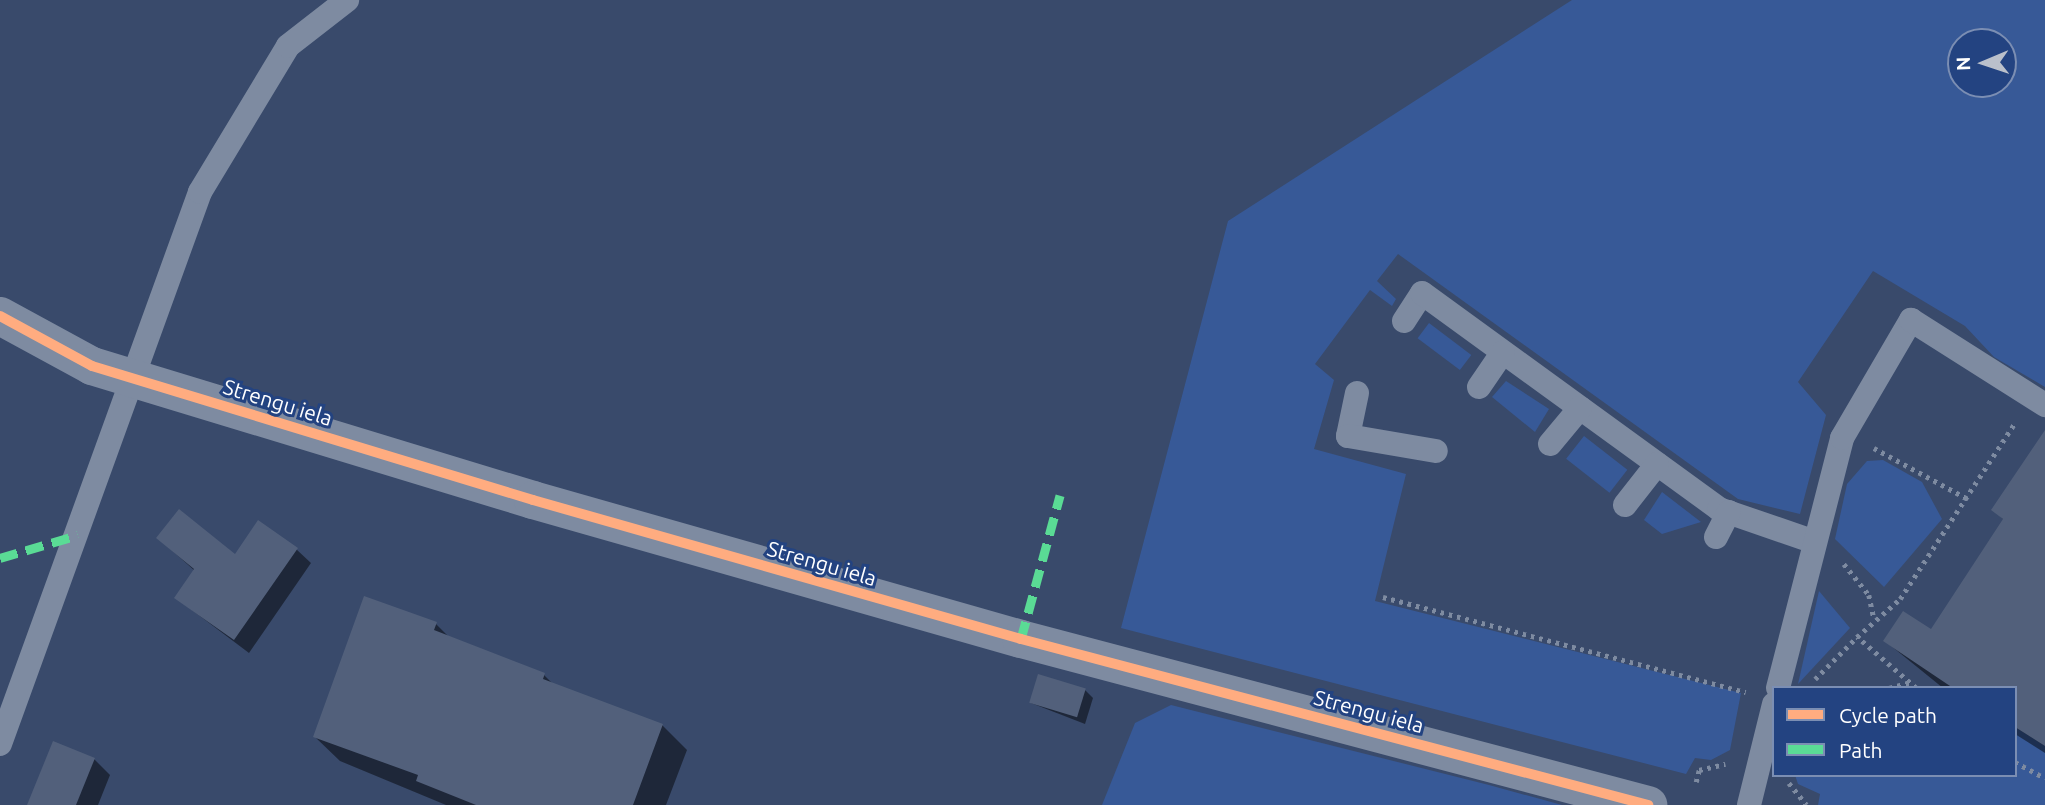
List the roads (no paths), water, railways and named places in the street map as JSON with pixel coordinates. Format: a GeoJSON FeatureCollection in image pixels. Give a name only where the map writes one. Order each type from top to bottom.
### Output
{"type":"FeatureCollection","features":[{"type":"Feature","properties":{"kind":"street","name":"Strengu iela"},"geometry":{"type":"LineString","coordinates":[[0,316],[92,366],[1008,636],[1648,805]]}},
{"type":"Feature","properties":{"kind":"lane"},"geometry":{"type":"LineString","coordinates":[[0,744],[136,379],[200,192],[288,46],[347,0]]}},
{"type":"Feature","properties":{"kind":"lane"},"geometry":{"type":"LineString","coordinates":[[1404,321],[1422,293],[1657,464],[1729,512],[1812,541]]}},
{"type":"Feature","properties":{"kind":"lane"},"geometry":{"type":"LineString","coordinates":[[1778,686],[1812,541],[1842,438],[1911,320],[2038,401]]}},
{"type":"Feature","properties":{"kind":"lane"},"geometry":{"type":"LineString","coordinates":[[1479,387],[1503,352]]}},
{"type":"Feature","properties":{"kind":"lane"},"geometry":{"type":"LineString","coordinates":[[1357,393],[1348,436],[1436,450]]}},
{"type":"Feature","properties":{"kind":"lane"},"geometry":{"type":"LineString","coordinates":[[1550,444],[1580,408]]}},
{"type":"Feature","properties":{"kind":"lane"},"geometry":{"type":"LineString","coordinates":[[1625,505],[1657,464]]}},
{"type":"Feature","properties":{"kind":"lane"},"geometry":{"type":"LineString","coordinates":[[1716,537],[1729,512]]}},
{"type":"Feature","properties":{"kind":"lane"},"geometry":{"type":"LineString","coordinates":[[1749,805],[1762,702]]}}]}
